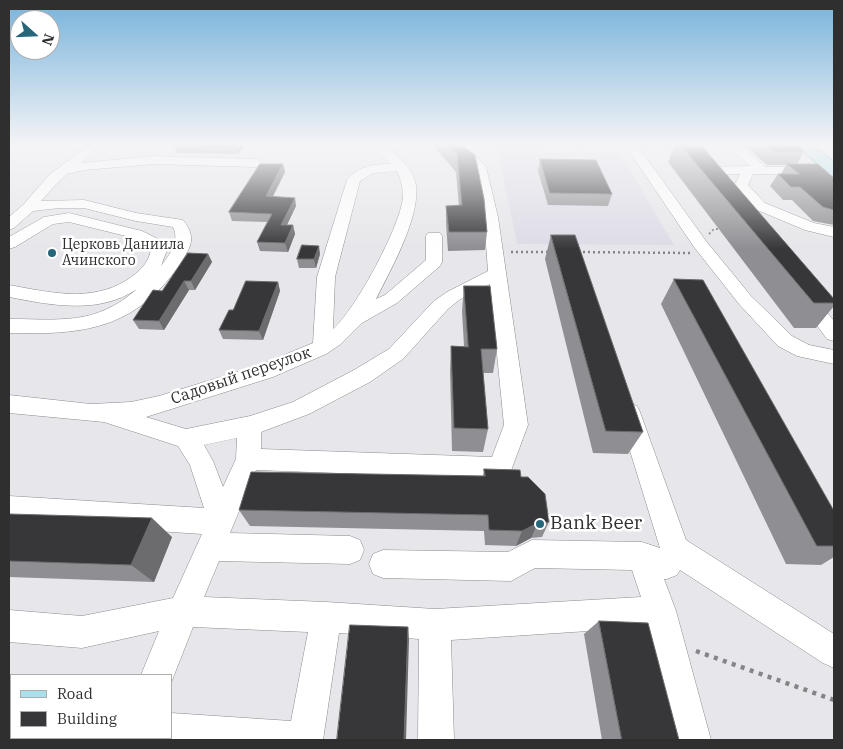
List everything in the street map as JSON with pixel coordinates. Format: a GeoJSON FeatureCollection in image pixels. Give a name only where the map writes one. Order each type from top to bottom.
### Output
{"type":"FeatureCollection","features":[{"type":"Feature","properties":{"kind":"street"},"geometry":{"type":"LineString","coordinates":[[9,225],[29,207],[54,179]]}},
{"type":"Feature","properties":{"kind":"street"},"geometry":{"type":"LineString","coordinates":[[323,346],[326,277],[355,179]]}},
{"type":"Feature","properties":{"kind":"street","name":"Садовый переулок"},"geometry":{"type":"LineString","coordinates":[[9,404],[104,414],[160,404],[260,372],[323,346],[347,328],[355,318],[406,218],[410,196],[406,179]]}},
{"type":"Feature","properties":{"kind":"street"},"geometry":{"type":"LineString","coordinates":[[248,459],[500,468],[516,425],[491,217],[483,179]]}},
{"type":"Feature","properties":{"kind":"street"},"geometry":{"type":"LineString","coordinates":[[655,179],[704,248],[745,300],[785,341],[804,351],[834,357]]}},
{"type":"Feature","properties":{"kind":"street"},"geometry":{"type":"LineString","coordinates":[[709,179],[713,184]]}},
{"type":"Feature","properties":{"kind":"street"},"geometry":{"type":"LineString","coordinates":[[746,179],[741,186],[760,206],[810,228],[834,232]]}},
{"type":"Feature","properties":{"kind":"street"},"geometry":{"type":"LineString","coordinates":[[9,326],[88,324],[115,316],[141,297],[158,279],[183,246],[185,236],[178,223],[136,217],[101,207],[84,204],[59,204],[29,207]]}},
{"type":"Feature","properties":{"kind":"street"},"geometry":{"type":"LineString","coordinates":[[9,244],[36,226],[49,220],[69,217],[136,234],[154,243],[159,250],[158,257],[145,275],[132,285],[112,295],[94,300],[72,301],[9,291]]}},
{"type":"Feature","properties":{"kind":"street"},"geometry":{"type":"LineString","coordinates":[[355,318],[391,299],[434,262],[434,236]]}},
{"type":"Feature","properties":{"kind":"street"},"geometry":{"type":"LineString","coordinates":[[104,414],[186,439],[250,426],[300,408],[362,376],[396,354],[441,305],[496,264]]}},
{"type":"Feature","properties":{"kind":"street"},"geometry":{"type":"LineString","coordinates":[[798,289],[834,334]]}},
{"type":"Feature","properties":{"kind":"street"},"geometry":{"type":"LineString","coordinates":[[622,390],[675,550],[834,652]]}},
{"type":"Feature","properties":{"kind":"street"},"geometry":{"type":"LineString","coordinates":[[158,674],[183,611],[248,459],[250,426]]}},
{"type":"Feature","properties":{"kind":"street"},"geometry":{"type":"LineString","coordinates":[[186,439],[201,461],[216,534]]}},
{"type":"Feature","properties":{"kind":"street"},"geometry":{"type":"LineString","coordinates":[[9,508],[350,550]]}},
{"type":"Feature","properties":{"kind":"street"},"geometry":{"type":"LineString","coordinates":[[383,564],[511,567],[532,554],[642,556],[667,565],[675,550]]}},
{"type":"Feature","properties":{"kind":"street"},"geometry":{"type":"LineString","coordinates":[[642,556],[661,611],[693,740]]}},
{"type":"Feature","properties":{"kind":"street"},"geometry":{"type":"LineString","coordinates":[[9,626],[82,632],[183,611],[326,617],[435,625],[661,611]]}},
{"type":"Feature","properties":{"kind":"street"},"geometry":{"type":"LineString","coordinates":[[172,730],[305,740],[326,617]]}},
{"type":"Feature","properties":{"kind":"street"},"geometry":{"type":"LineString","coordinates":[[435,625],[436,740]]}},
{"type":"Feature","properties":{"kind":"path"},"geometry":{"type":"LineString","coordinates":[[572,252],[704,248],[714,229],[723,229]]}},
{"type":"Feature","properties":{"kind":"path"},"geometry":{"type":"LineString","coordinates":[[496,264],[521,250],[553,252]]}},
{"type":"Feature","properties":{"kind":"path"},"geometry":{"type":"LineString","coordinates":[[669,642],[834,700]]}},
{"type":"Feature","properties":{"kind":"shaded area"},"geometry":{"type":"Polygon","coordinates":[[[504,179],[635,179],[674,245],[517,244],[504,179]]]}},
{"type":"Feature","properties":{"kind":"building"},"geometry":{"type":"Polygon","coordinates":[[[250,179],[275,179],[266,196],[295,198],[281,225],[293,225],[285,243],[257,242],[272,214],[229,212],[250,179]]]}},
{"type":"Feature","properties":{"kind":"building"},"geometry":{"type":"Polygon","coordinates":[[[459,179],[480,179],[487,232],[449,232],[446,206],[462,205],[459,179]]]}},
{"type":"Feature","properties":{"kind":"building"},"geometry":{"type":"Polygon","coordinates":[[[546,179],[605,179],[612,194],[550,193],[546,179]]]}},
{"type":"Feature","properties":{"kind":"building"},"geometry":{"type":"Polygon","coordinates":[[[709,179],[730,179],[834,299],[834,303],[814,303],[709,179]]]}},
{"type":"Feature","properties":{"kind":"building"},"geometry":{"type":"Polygon","coordinates":[[[783,179],[834,179],[834,210],[823,207],[800,187],[791,187],[783,179]]]}},
{"type":"Feature","properties":{"kind":"building"},"geometry":{"type":"Polygon","coordinates":[[[551,235],[575,235],[643,432],[606,431],[551,235]]]}},
{"type":"Feature","properties":{"kind":"building"},"geometry":{"type":"Polygon","coordinates":[[[302,245],[319,246],[314,259],[297,259],[302,245]]]}},
{"type":"Feature","properties":{"kind":"building"},"geometry":{"type":"Polygon","coordinates":[[[188,253],[208,254],[191,281],[184,281],[159,321],[133,320],[153,290],[162,291],[188,253]]]}},
{"type":"Feature","properties":{"kind":"building"},"geometry":{"type":"Polygon","coordinates":[[[674,279],[703,280],[834,511],[834,546],[817,546],[674,279]]]}},
{"type":"Feature","properties":{"kind":"building"},"geometry":{"type":"Polygon","coordinates":[[[246,281],[278,282],[259,331],[219,330],[229,310],[233,310],[246,281]]]}},
{"type":"Feature","properties":{"kind":"building"},"geometry":{"type":"Polygon","coordinates":[[[464,286],[490,286],[497,349],[481,349],[488,429],[454,428],[451,346],[468,347],[464,286]]]}},
{"type":"Feature","properties":{"kind":"building"},"geometry":{"type":"Polygon","coordinates":[[[484,469],[520,470],[521,477],[528,477],[545,494],[549,522],[538,523],[522,531],[489,530],[488,515],[239,510],[251,472],[485,476],[484,469]]]}},
{"type":"Feature","properties":{"kind":"building"},"geometry":{"type":"Polygon","coordinates":[[[9,514],[152,518],[131,565],[9,561],[9,514]]]}},
{"type":"Feature","properties":{"kind":"building"},"geometry":{"type":"Polygon","coordinates":[[[599,621],[648,623],[679,740],[622,740],[599,621]]]}},
{"type":"Feature","properties":{"kind":"building"},"geometry":{"type":"Polygon","coordinates":[[[350,625],[408,627],[404,740],[337,740],[350,625]]]}},
{"type":"Feature","properties":{"kind":"place","name":"Церковь Даниила Ачинского"},"geometry":{"type":"Point","coordinates":[52,253]}},
{"type":"Feature","properties":{"kind":"place","name":"Bank Beer"},"geometry":{"type":"Point","coordinates":[540,524]}}]}
